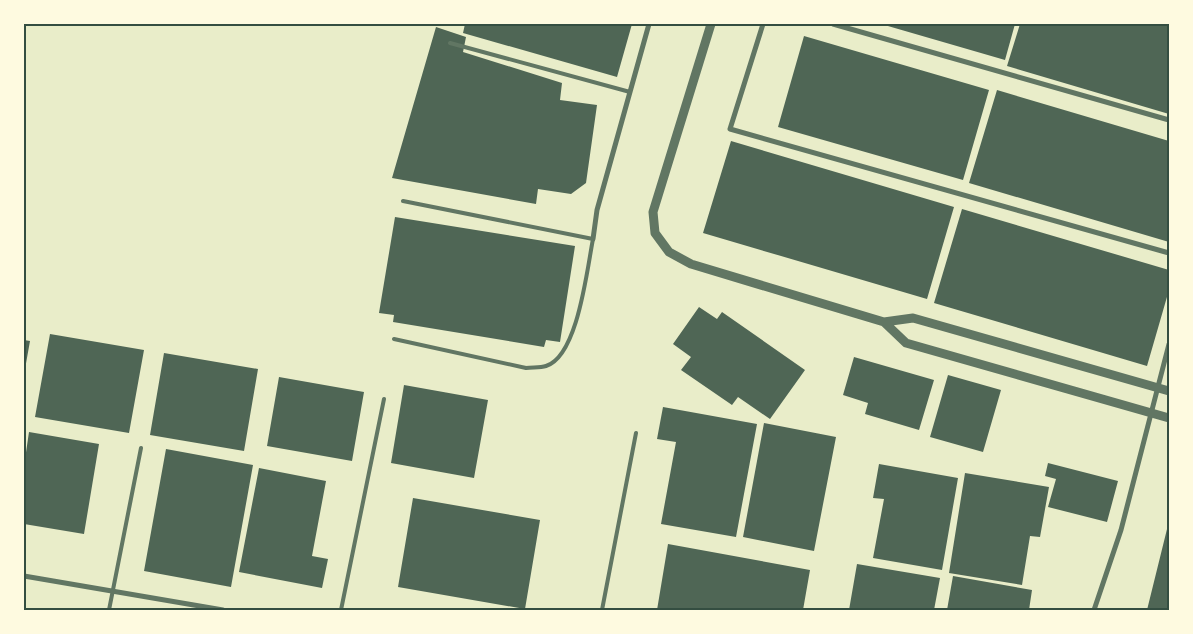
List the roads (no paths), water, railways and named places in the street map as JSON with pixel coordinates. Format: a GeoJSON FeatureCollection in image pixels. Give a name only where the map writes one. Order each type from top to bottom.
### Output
{"type":"FeatureCollection","features":[{"type":"Feature","properties":{"kind":"street"},"geometry":{"type":"LineString","coordinates":[[593,239],[597,210],[650,24]]}},
{"type":"Feature","properties":{"kind":"street"},"geometry":{"type":"LineString","coordinates":[[711,24],[652,212],[655,234],[669,252],[691,264],[884,322],[913,318],[1169,391]]}},
{"type":"Feature","properties":{"kind":"street"},"geometry":{"type":"LineString","coordinates":[[763,24],[730,129],[1169,253]]}},
{"type":"Feature","properties":{"kind":"street"},"geometry":{"type":"LineString","coordinates":[[833,24],[1169,120]]}},
{"type":"Feature","properties":{"kind":"street"},"geometry":{"type":"LineString","coordinates":[[884,322],[906,343],[1169,418]]}},
{"type":"Feature","properties":{"kind":"street"},"geometry":{"type":"LineString","coordinates":[[1094,610],[1121,530],[1157,388],[1168,354],[1169,344]]}},
{"type":"Feature","properties":{"kind":"street"},"geometry":{"type":"LineString","coordinates":[[24,576],[223,610]]}},
{"type":"Feature","properties":{"kind":"lane"},"geometry":{"type":"LineString","coordinates":[[450,44],[630,92]]}},
{"type":"Feature","properties":{"kind":"lane"},"geometry":{"type":"LineString","coordinates":[[394,339],[526,368],[546,366],[560,356],[570,340],[579,310],[593,239],[403,201]]}},
{"type":"Feature","properties":{"kind":"lane"},"geometry":{"type":"LineString","coordinates":[[342,610],[384,399]]}},
{"type":"Feature","properties":{"kind":"lane"},"geometry":{"type":"LineString","coordinates":[[602,610],[636,433]]}},
{"type":"Feature","properties":{"kind":"lane"},"geometry":{"type":"LineString","coordinates":[[109,610],[141,448]]}}]}
